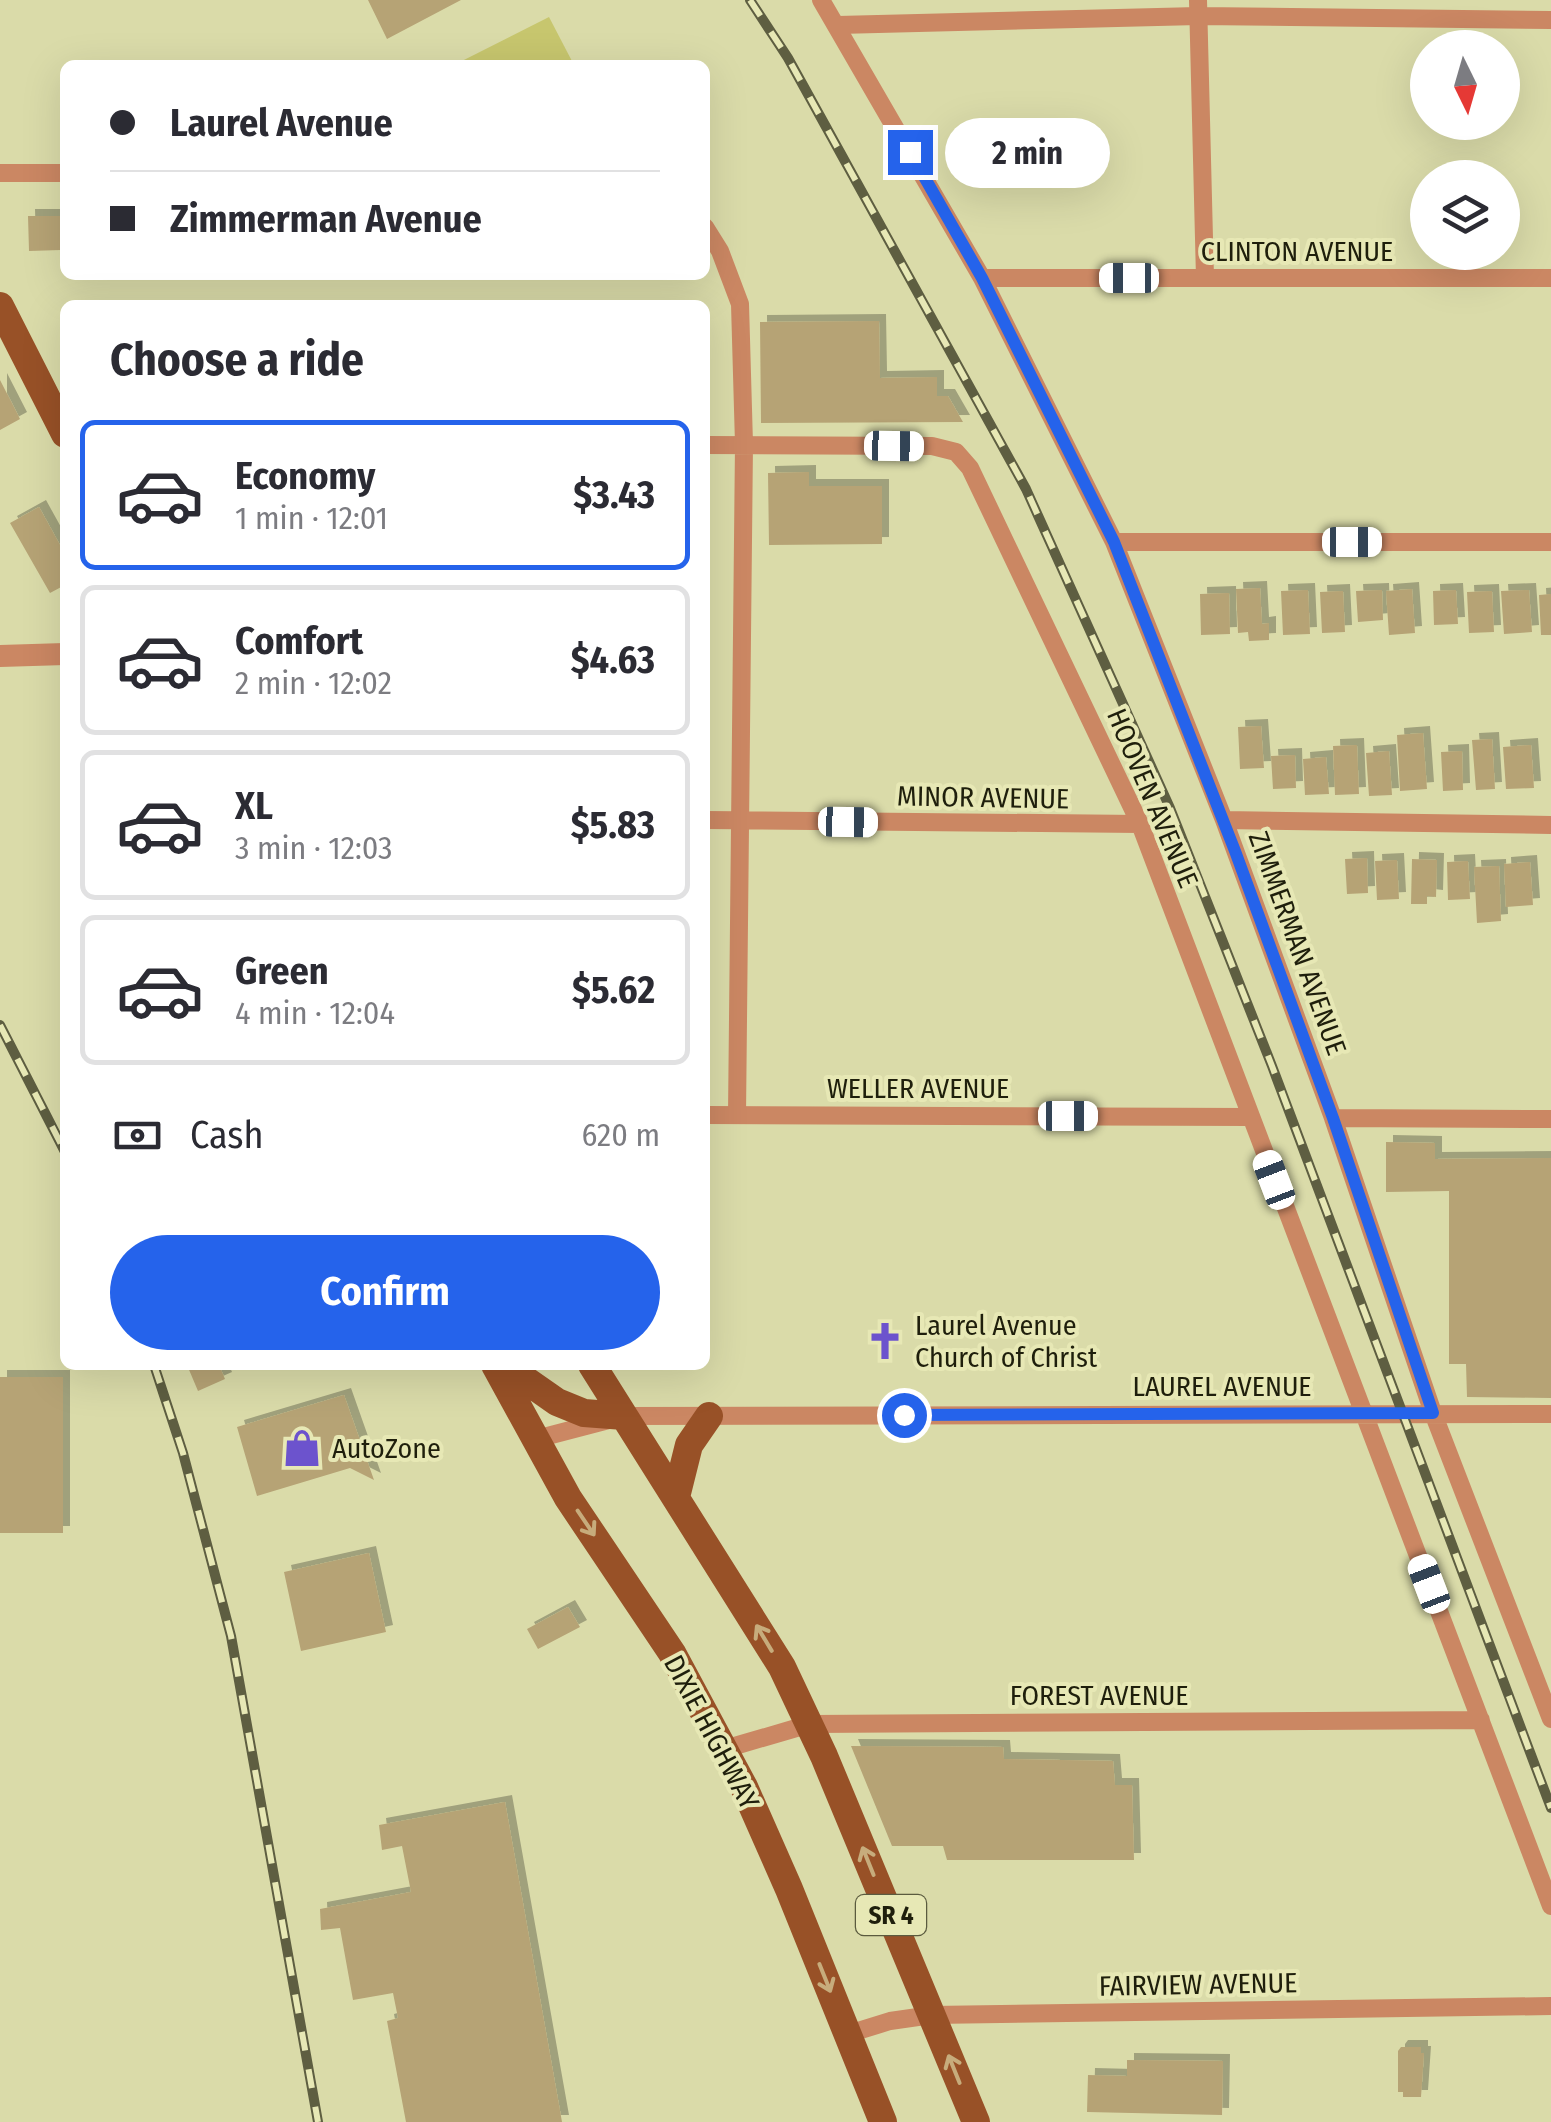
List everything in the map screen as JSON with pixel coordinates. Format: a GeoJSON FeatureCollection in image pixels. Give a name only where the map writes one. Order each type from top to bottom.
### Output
{"type":"FeatureCollection","features":[{"type":"Feature","properties":{"kind":"main road"},"geometry":{"type":"LineString","coordinates":[[0,306],[60,424]]}},
{"type":"Feature","properties":{"kind":"main road","name":"DIXIE HIGHWAY"},"geometry":{"type":"LineString","coordinates":[[499,1370],[568,1498],[672,1653],[744,1787],[884,2122]]}},
{"type":"Feature","properties":{"kind":"main road"},"geometry":{"type":"LineString","coordinates":[[511,1370],[557,1402],[584,1413],[624,1416]]}},
{"type":"Feature","properties":{"kind":"main road","name":"SR 4"},"geometry":{"type":"LineString","coordinates":[[595,1370],[782,1668],[810,1724],[976,2122]]}},
{"type":"Feature","properties":{"kind":"main road"},"geometry":{"type":"LineString","coordinates":[[676,1497],[689,1446],[709,1416]]}},
{"type":"Feature","properties":{"kind":"street","name":"ZIMMERMAN AVENUE"},"geometry":{"type":"LineString","coordinates":[[821,0],[982,278],[1114,542],[1224,820],[1333,1118],[1433,1413],[1551,1720]]}},
{"type":"Feature","properties":{"kind":"street"},"geometry":{"type":"LineString","coordinates":[[1198,8],[1205,278]]}},
{"type":"Feature","properties":{"kind":"street"},"geometry":{"type":"LineString","coordinates":[[838,25],[1198,8],[1551,20]]}},
{"type":"Feature","properties":{"kind":"street"},"geometry":{"type":"LineString","coordinates":[[0,173],[60,173]]}},
{"type":"Feature","properties":{"kind":"street"},"geometry":{"type":"LineString","coordinates":[[710,234],[740,304],[744,444],[738,1114]]}},
{"type":"Feature","properties":{"kind":"street","name":"CLINTON AVENUE"},"geometry":{"type":"LineString","coordinates":[[982,278],[1551,278]]}},
{"type":"Feature","properties":{"kind":"street","name":"HOOVEN AVENUE"},"geometry":{"type":"LineString","coordinates":[[710,445],[932,446],[956,452],[970,468],[1140,824],[1363,1413]]}},
{"type":"Feature","properties":{"kind":"street"},"geometry":{"type":"LineString","coordinates":[[1114,542],[1551,542]]}},
{"type":"Feature","properties":{"kind":"street"},"geometry":{"type":"LineString","coordinates":[[0,656],[60,654]]}},
{"type":"Feature","properties":{"kind":"street","name":"MINOR AVENUE"},"geometry":{"type":"LineString","coordinates":[[710,820],[1140,824]]}},
{"type":"Feature","properties":{"kind":"street"},"geometry":{"type":"LineString","coordinates":[[1224,820],[1551,825]]}},
{"type":"Feature","properties":{"kind":"street","name":"WELLER AVENUE"},"geometry":{"type":"LineString","coordinates":[[710,1115],[1250,1118]]}},
{"type":"Feature","properties":{"kind":"street"},"geometry":{"type":"LineString","coordinates":[[1333,1118],[1551,1119]]}},
{"type":"Feature","properties":{"kind":"street"},"geometry":{"type":"LineString","coordinates":[[1363,1413],[1551,1906]]}},
{"type":"Feature","properties":{"kind":"street","name":"LAUREL AVENUE"},"geometry":{"type":"LineString","coordinates":[[536,1440],[624,1416],[1551,1414]]}},
{"type":"Feature","properties":{"kind":"street","name":"FOREST AVENUE"},"geometry":{"type":"LineString","coordinates":[[721,1750],[810,1724],[1482,1720]]}},
{"type":"Feature","properties":{"kind":"street","name":"FAIRVIEW AVENUE"},"geometry":{"type":"LineString","coordinates":[[848,2034],[890,2021],[932,2016],[1551,2006]]}},
{"type":"Feature","properties":{"kind":"shaded area"},"geometry":{"type":"Polygon","coordinates":[[[549,17],[571,60],[464,60],[549,17]]]}},
{"type":"Feature","properties":{"kind":"building"},"geometry":{"type":"Polygon","coordinates":[[[368,0],[461,0],[387,39],[368,0]]]}},
{"type":"Feature","properties":{"kind":"building"},"geometry":{"type":"Polygon","coordinates":[[[28,216],[60,216],[60,250],[29,251],[28,216]]]}},
{"type":"Feature","properties":{"kind":"building"},"geometry":{"type":"Polygon","coordinates":[[[879,321],[880,378],[937,377],[937,396],[948,396],[963,422],[761,423],[760,322],[879,321]]]}},
{"type":"Feature","properties":{"kind":"building"},"geometry":{"type":"Polygon","coordinates":[[[0,380],[20,419],[0,430],[0,380]]]}},
{"type":"Feature","properties":{"kind":"building"},"geometry":{"type":"Polygon","coordinates":[[[809,472],[809,486],[882,486],[882,544],[769,545],[768,473],[809,472]]]}},
{"type":"Feature","properties":{"kind":"building"},"geometry":{"type":"Polygon","coordinates":[[[39,507],[60,545],[60,588],[50,593],[10,523],[39,507]]]}},
{"type":"Feature","properties":{"kind":"building"},"geometry":{"type":"Polygon","coordinates":[[[1260,588],[1262,624],[1269,623],[1269,640],[1249,641],[1248,632],[1238,633],[1236,589],[1260,588]]]}},
{"type":"Feature","properties":{"kind":"building"},"geometry":{"type":"Polygon","coordinates":[[[1412,589],[1415,633],[1389,635],[1386,591],[1412,589]]]}},
{"type":"Feature","properties":{"kind":"building"},"geometry":{"type":"Polygon","coordinates":[[[1308,590],[1310,634],[1283,635],[1281,591],[1308,590]]]}},
{"type":"Feature","properties":{"kind":"building"},"geometry":{"type":"Polygon","coordinates":[[[1382,590],[1383,620],[1358,622],[1356,591],[1382,590]]]}},
{"type":"Feature","properties":{"kind":"building"},"geometry":{"type":"Polygon","coordinates":[[[1456,590],[1458,624],[1434,625],[1433,591],[1456,590]]]}},
{"type":"Feature","properties":{"kind":"building"},"geometry":{"type":"Polygon","coordinates":[[[1529,590],[1532,632],[1504,634],[1501,591],[1529,590]]]}},
{"type":"Feature","properties":{"kind":"building"},"geometry":{"type":"Polygon","coordinates":[[[1343,591],[1345,632],[1322,633],[1320,592],[1343,591]]]}},
{"type":"Feature","properties":{"kind":"building"},"geometry":{"type":"Polygon","coordinates":[[[1492,591],[1494,632],[1469,633],[1467,592],[1492,591]]]}},
{"type":"Feature","properties":{"kind":"building"},"geometry":{"type":"Polygon","coordinates":[[[1229,593],[1230,634],[1201,635],[1200,594],[1229,593]]]}},
{"type":"Feature","properties":{"kind":"building"},"geometry":{"type":"Polygon","coordinates":[[[1551,594],[1551,635],[1541,635],[1539,595],[1551,594]]]}},
{"type":"Feature","properties":{"kind":"building"},"geometry":{"type":"Polygon","coordinates":[[[1261,726],[1264,768],[1240,769],[1238,727],[1261,726]]]}},
{"type":"Feature","properties":{"kind":"building"},"geometry":{"type":"Polygon","coordinates":[[[1423,733],[1427,789],[1400,791],[1397,735],[1423,733]]]}},
{"type":"Feature","properties":{"kind":"building"},"geometry":{"type":"Polygon","coordinates":[[[1492,739],[1495,789],[1476,790],[1472,740],[1492,739]]]}},
{"type":"Feature","properties":{"kind":"building"},"geometry":{"type":"Polygon","coordinates":[[[1357,745],[1359,794],[1335,795],[1333,746],[1357,745]]]}},
{"type":"Feature","properties":{"kind":"building"},"geometry":{"type":"Polygon","coordinates":[[[1531,745],[1534,788],[1506,789],[1503,747],[1531,745]]]}},
{"type":"Feature","properties":{"kind":"building"},"geometry":{"type":"Polygon","coordinates":[[[1389,751],[1392,795],[1369,796],[1366,753],[1389,751]]]}},
{"type":"Feature","properties":{"kind":"building"},"geometry":{"type":"Polygon","coordinates":[[[1462,751],[1463,790],[1443,791],[1441,752],[1462,751]]]}},
{"type":"Feature","properties":{"kind":"building"},"geometry":{"type":"Polygon","coordinates":[[[1295,755],[1296,788],[1273,789],[1271,756],[1295,755]]]}},
{"type":"Feature","properties":{"kind":"building"},"geometry":{"type":"Polygon","coordinates":[[[1326,757],[1329,794],[1305,795],[1303,759],[1326,757]]]}},
{"type":"Feature","properties":{"kind":"building"},"geometry":{"type":"Polygon","coordinates":[[[1367,858],[1368,893],[1347,894],[1345,859],[1367,858]]]}},
{"type":"Feature","properties":{"kind":"building"},"geometry":{"type":"Polygon","coordinates":[[[1412,859],[1437,860],[1436,897],[1427,896],[1427,904],[1411,904],[1412,859]]]}},
{"type":"Feature","properties":{"kind":"building"},"geometry":{"type":"Polygon","coordinates":[[[1397,860],[1399,899],[1377,900],[1375,861],[1397,860]]]}},
{"type":"Feature","properties":{"kind":"building"},"geometry":{"type":"Polygon","coordinates":[[[1468,861],[1470,899],[1448,900],[1447,862],[1468,861]]]}},
{"type":"Feature","properties":{"kind":"building"},"geometry":{"type":"Polygon","coordinates":[[[1530,862],[1533,905],[1506,907],[1504,864],[1530,862]]]}},
{"type":"Feature","properties":{"kind":"building"},"geometry":{"type":"Polygon","coordinates":[[[1499,866],[1501,921],[1477,923],[1474,867],[1499,866]]]}},
{"type":"Feature","properties":{"kind":"building"},"geometry":{"type":"Polygon","coordinates":[[[1386,1142],[1435,1143],[1435,1159],[1551,1158],[1551,1398],[1467,1397],[1466,1364],[1449,1364],[1449,1191],[1386,1192],[1386,1142]]]}},
{"type":"Feature","properties":{"kind":"building"},"geometry":{"type":"Polygon","coordinates":[[[189,1370],[221,1370],[225,1379],[198,1391],[189,1370]]]}},
{"type":"Feature","properties":{"kind":"building"},"geometry":{"type":"Polygon","coordinates":[[[0,1377],[63,1377],[63,1533],[0,1533],[0,1377]]]}},
{"type":"Feature","properties":{"kind":"building","name":"AutoZone"},"geometry":{"type":"Polygon","coordinates":[[[344,1395],[374,1480],[350,1468],[257,1496],[237,1427],[344,1395]]]}},
{"type":"Feature","properties":{"kind":"building"},"geometry":{"type":"Polygon","coordinates":[[[369,1553],[386,1632],[301,1651],[284,1572],[369,1553]]]}},
{"type":"Feature","properties":{"kind":"building"},"geometry":{"type":"Polygon","coordinates":[[[568,1607],[580,1627],[538,1649],[527,1629],[568,1607]]]}},
{"type":"Feature","properties":{"kind":"building"},"geometry":{"type":"Polygon","coordinates":[[[851,1746],[1003,1747],[1004,1759],[1113,1761],[1115,1785],[1132,1785],[1134,1860],[947,1860],[943,1846],[892,1846],[851,1746]]]}},
{"type":"Feature","properties":{"kind":"building"},"geometry":{"type":"Polygon","coordinates":[[[505,1802],[562,2122],[406,2122],[387,2021],[398,2018],[393,1993],[353,2000],[340,1928],[321,1930],[320,1909],[411,1892],[402,1846],[382,1850],[379,1825],[505,1802]]]}},
{"type":"Feature","properties":{"kind":"building"},"geometry":{"type":"Polygon","coordinates":[[[1401,2047],[1421,2047],[1424,2053],[1421,2097],[1403,2097],[1403,2092],[1398,2092],[1401,2047]]]}},
{"type":"Feature","properties":{"kind":"building"},"geometry":{"type":"Polygon","coordinates":[[[1127,2060],[1223,2061],[1222,2115],[1087,2112],[1088,2075],[1127,2076],[1127,2060]]]}},
{"type":"Feature","properties":{"kind":"railway"},"geometry":{"type":"LineString","coordinates":[[750,0],[788,58],[1026,489],[1170,808],[1272,1066],[1551,1808]]}},
{"type":"Feature","properties":{"kind":"railway"},"geometry":{"type":"LineString","coordinates":[[0,1025],[60,1142]]}},
{"type":"Feature","properties":{"kind":"railway"},"geometry":{"type":"LineString","coordinates":[[156,1370],[183,1453],[231,1636],[318,2122]]}},
{"type":"Feature","properties":{"kind":"place","name":"Laurel Avenue Church of Christ"},"geometry":{"type":"Point","coordinates":[885,1341]}},
{"type":"Feature","properties":{"kind":"place","name":"AutoZone"},"geometry":{"type":"Point","coordinates":[302,1448]}},
{"type":"Feature","properties":{"kind":"route"},"geometry":{"type":"LineString","coordinates":[[904,1415],[1433,1413],[1333,1118],[1235,851],[1114,542],[982,278],[910,152]]}}]}
